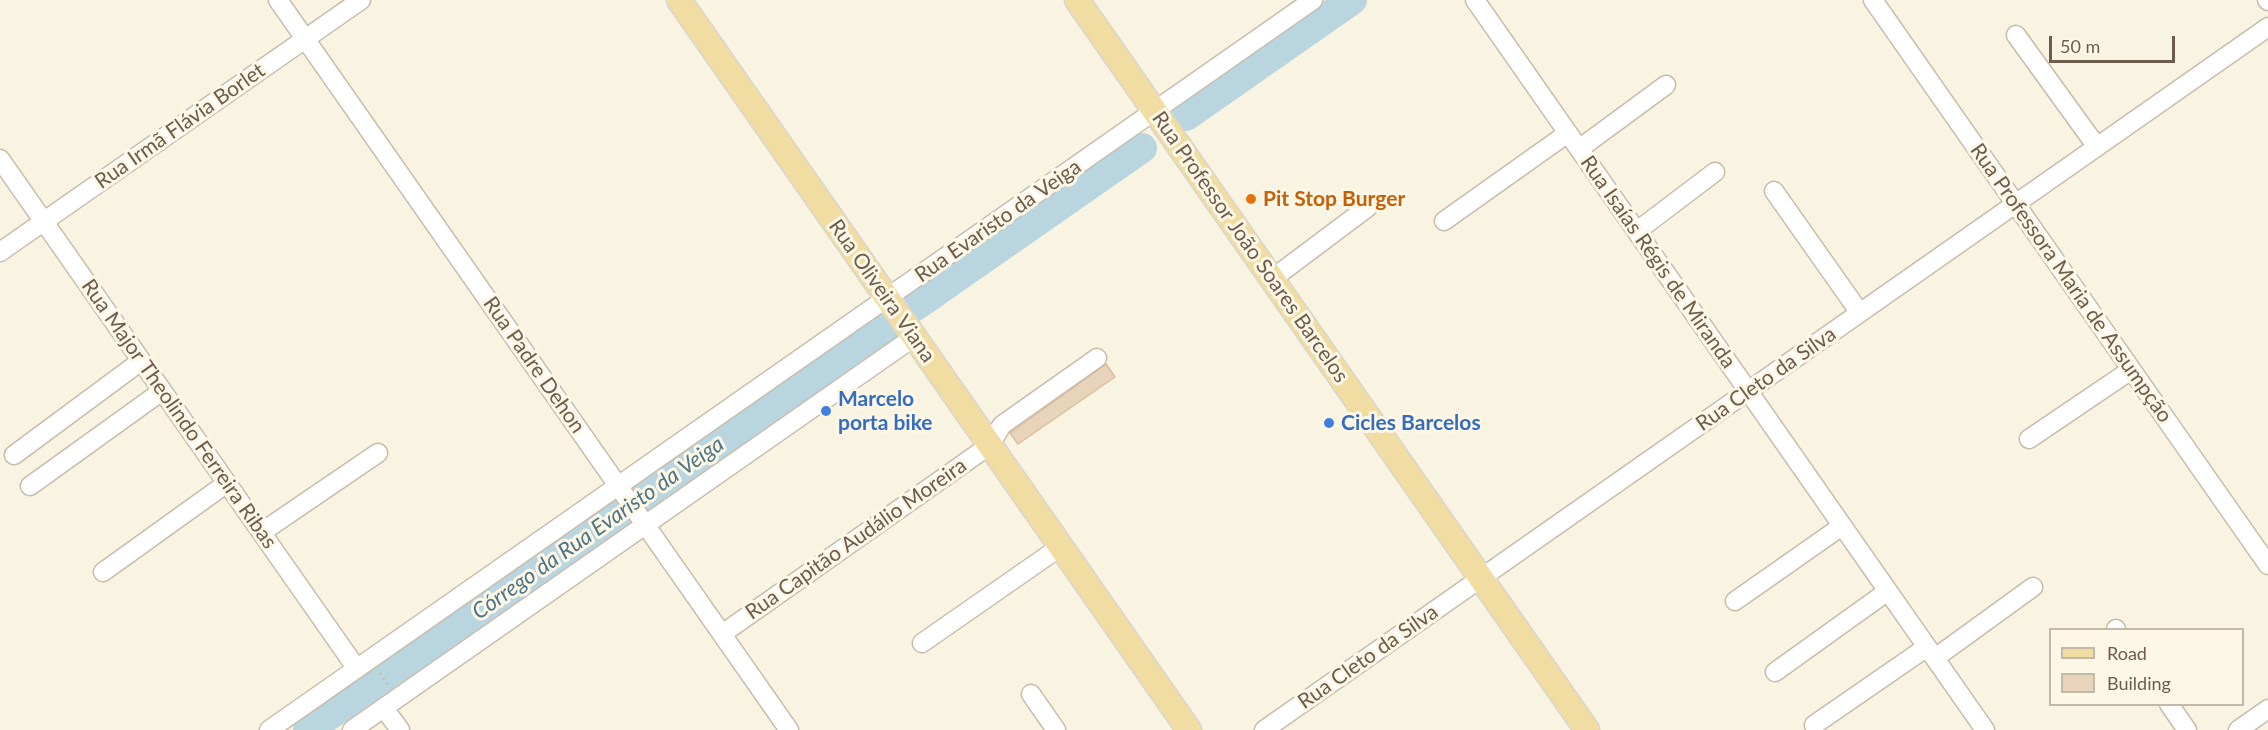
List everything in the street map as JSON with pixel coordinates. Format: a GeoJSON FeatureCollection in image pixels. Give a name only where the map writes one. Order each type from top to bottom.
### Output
{"type":"FeatureCollection","features":[{"type":"Feature","properties":{"kind":"main road","name":"Rua Oliveira Viana"},"geometry":{"type":"LineString","coordinates":[[679,0],[1189,730]]}},
{"type":"Feature","properties":{"kind":"main road","name":"Rua Professor João Soares Barcelos"},"geometry":{"type":"LineString","coordinates":[[1077,0],[1587,730]]}},
{"type":"Feature","properties":{"kind":"street","name":"Rua Padre Dehon"},"geometry":{"type":"LineString","coordinates":[[278,0],[789,730]]}},
{"type":"Feature","properties":{"kind":"street","name":"Rua Irmã Flávia Borlet"},"geometry":{"type":"LineString","coordinates":[[0,252],[361,0]]}},
{"type":"Feature","properties":{"kind":"street","name":"Rua Evaristo da Veiga"},"geometry":{"type":"LineString","coordinates":[[269,730],[1313,0]]}},
{"type":"Feature","properties":{"kind":"street","name":"Rua Isaías Régis de Miranda"},"geometry":{"type":"LineString","coordinates":[[1475,0],[1985,730]]}},
{"type":"Feature","properties":{"kind":"street","name":"Rua Professora Maria de Assumpção"},"geometry":{"type":"LineString","coordinates":[[1873,0],[2268,565]]}},
{"type":"Feature","properties":{"kind":"street","name":"Rua Cleto da Silva"},"geometry":{"type":"LineString","coordinates":[[1264,730],[2268,27]]}},
{"type":"Feature","properties":{"kind":"street"},"geometry":{"type":"LineString","coordinates":[[2016,35],[2097,147]]}},
{"type":"Feature","properties":{"kind":"street"},"geometry":{"type":"LineString","coordinates":[[1579,149],[1666,85]]}},
{"type":"Feature","properties":{"kind":"street"},"geometry":{"type":"LineString","coordinates":[[1444,221],[1568,133]]}},
{"type":"Feature","properties":{"kind":"street","name":"Rua Major Theolindo Ferreira Ribas"},"geometry":{"type":"LineString","coordinates":[[0,159],[262,532],[364,664]]}},
{"type":"Feature","properties":{"kind":"street"},"geometry":{"type":"LineString","coordinates":[[1636,231],[1715,172]]}},
{"type":"Feature","properties":{"kind":"street"},"geometry":{"type":"LineString","coordinates":[[1774,191],[1860,313]]}},
{"type":"Feature","properties":{"kind":"street"},"geometry":{"type":"LineString","coordinates":[[1272,279],[1368,207]]}},
{"type":"Feature","properties":{"kind":"street"},"geometry":{"type":"LineString","coordinates":[[352,730],[914,337]]}},
{"type":"Feature","properties":{"kind":"street","name":"Rua Capitão Audálio Moreira"},"geometry":{"type":"LineString","coordinates":[[722,634],[990,445],[1002,425],[1097,358]]}},
{"type":"Feature","properties":{"kind":"street"},"geometry":{"type":"LineString","coordinates":[[14,455],[141,361]]}},
{"type":"Feature","properties":{"kind":"street"},"geometry":{"type":"LineString","coordinates":[[2029,439],[2131,370]]}},
{"type":"Feature","properties":{"kind":"street"},"geometry":{"type":"LineString","coordinates":[[30,486],[162,391]]}},
{"type":"Feature","properties":{"kind":"street"},"geometry":{"type":"LineString","coordinates":[[262,532],[378,453]]}},
{"type":"Feature","properties":{"kind":"street"},"geometry":{"type":"LineString","coordinates":[[103,572],[227,483]]}},
{"type":"Feature","properties":{"kind":"street"},"geometry":{"type":"LineString","coordinates":[[1735,601],[1842,526]]}},
{"type":"Feature","properties":{"kind":"street"},"geometry":{"type":"LineString","coordinates":[[922,643],[1060,547]]}},
{"type":"Feature","properties":{"kind":"street"},"geometry":{"type":"LineString","coordinates":[[1814,725],[1931,653],[2033,586]]}},
{"type":"Feature","properties":{"kind":"street"},"geometry":{"type":"LineString","coordinates":[[1775,672],[1888,591]]}},
{"type":"Feature","properties":{"kind":"street"},"geometry":{"type":"LineString","coordinates":[[1031,694],[1056,730]]}},
{"type":"Feature","properties":{"kind":"street"},"geometry":{"type":"LineString","coordinates":[[391,703],[400,730]]}},
{"type":"Feature","properties":{"kind":"street"},"geometry":{"type":"LineString","coordinates":[[2170,706],[2187,730]]}},
{"type":"Feature","properties":{"kind":"street"},"geometry":{"type":"LineString","coordinates":[[2238,730],[2268,709]]}},
{"type":"Feature","properties":{"kind":"path"},"geometry":{"type":"LineString","coordinates":[[364,664],[391,703]]}},
{"type":"Feature","properties":{"kind":"building"},"geometry":{"type":"Polygon","coordinates":[[[1106,364],[1115,377],[1018,444],[1010,433],[1106,364]]]}},
{"type":"Feature","properties":{"kind":"waterway","name":"Córrego da Rua Evaristo da Veiga"},"geometry":{"type":"LineString","coordinates":[[1186,116],[1352,0]]}},
{"type":"Feature","properties":{"kind":"waterway","name":"Córrego da Rua Evaristo da Veiga"},"geometry":{"type":"LineString","coordinates":[[914,307],[1142,148]]}},
{"type":"Feature","properties":{"kind":"waterway","name":"Córrego da Rua Evaristo da Veiga"},"geometry":{"type":"LineString","coordinates":[[308,730],[888,326]]}},
{"type":"Feature","properties":{"kind":"place","name":"Pit Stop Burger"},"geometry":{"type":"Point","coordinates":[1251,199]}},
{"type":"Feature","properties":{"kind":"place","name":"Marcelo porta bike"},"geometry":{"type":"Point","coordinates":[826,411]}},
{"type":"Feature","properties":{"kind":"place","name":"Cicles Barcelos"},"geometry":{"type":"Point","coordinates":[1329,423]}}]}
